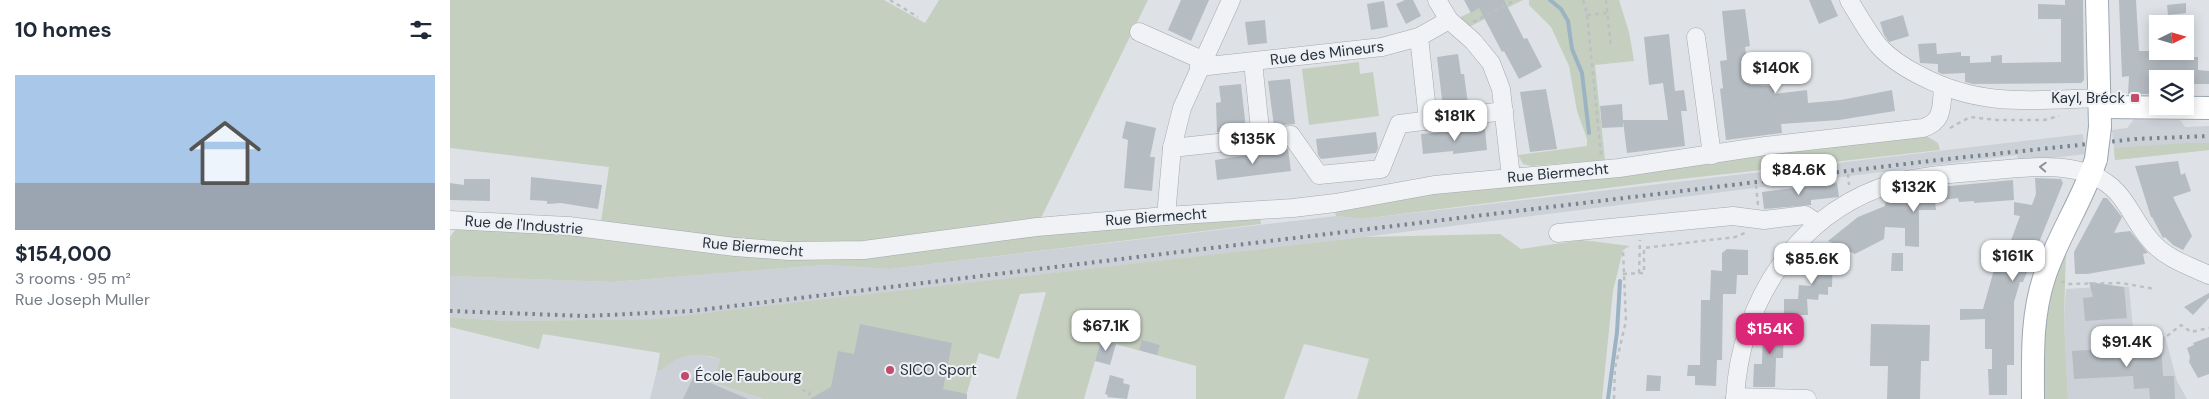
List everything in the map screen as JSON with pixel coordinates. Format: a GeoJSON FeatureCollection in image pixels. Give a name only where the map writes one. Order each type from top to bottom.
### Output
{"type":"FeatureCollection","features":[{"type":"Feature","properties":{"kind":"main road"},"geometry":{"type":"LineString","coordinates":[[2033,399],[2033,329],[2037,302],[2045,276],[2093,166],[2101,111],[2097,0]]}},
{"type":"Feature","properties":{"kind":"main road"},"geometry":{"type":"LineString","coordinates":[[2101,111],[2209,108]]}},
{"type":"Feature","properties":{"kind":"street"},"geometry":{"type":"LineString","coordinates":[[1166,216],[1172,148],[1182,108],[1200,64],[1232,0]]}},
{"type":"Feature","properties":{"kind":"street"},"geometry":{"type":"LineString","coordinates":[[1437,0],[1454,25],[1473,42],[1490,63],[1501,89],[1511,177]]}},
{"type":"Feature","properties":{"kind":"street"},"geometry":{"type":"LineString","coordinates":[[1849,0],[1879,45],[1888,55],[1902,66],[1943,88],[2000,101],[2077,98],[2101,111]]}},
{"type":"Feature","properties":{"kind":"street","name":"Rue des Mineurs"},"geometry":{"type":"LineString","coordinates":[[1200,64],[1253,62],[1382,47],[1454,25]]}},
{"type":"Feature","properties":{"kind":"street"},"geometry":{"type":"LineString","coordinates":[[1139,32],[1200,64]]}},
{"type":"Feature","properties":{"kind":"street"},"geometry":{"type":"LineString","coordinates":[[1419,37],[1428,120]]}},
{"type":"Feature","properties":{"kind":"street"},"geometry":{"type":"LineString","coordinates":[[1696,37],[1712,155]]}},
{"type":"Feature","properties":{"kind":"street"},"geometry":{"type":"LineString","coordinates":[[1253,62],[1261,139]]}},
{"type":"Feature","properties":{"kind":"street","name":"Rue Biermecht"},"geometry":{"type":"LineString","coordinates":[[599,231],[736,247],[826,252],[864,250],[1037,228],[1166,216],[1293,208],[1335,203],[1434,185],[1603,169],[1765,146],[1922,128],[1934,125],[1938,118],[1943,88]]}},
{"type":"Feature","properties":{"kind":"street"},"geometry":{"type":"LineString","coordinates":[[1172,148],[1291,135],[1319,175],[1381,169],[1399,124],[1504,111]]}},
{"type":"Feature","properties":{"kind":"street"},"geometry":{"type":"LineString","coordinates":[[1807,399],[1735,398],[1737,368],[1745,332],[1758,300],[1777,268],[1795,244],[1817,223],[1857,198],[1892,184],[1918,177],[2042,166],[2093,166],[2119,192],[2150,240],[2161,251],[2209,275]]}},
{"type":"Feature","properties":{"kind":"street"},"geometry":{"type":"LineString","coordinates":[[1558,233],[1733,216],[1755,225],[1805,215],[1817,223]]}},
{"type":"Feature","properties":{"kind":"street","name":"Rue de l'Industrie"},"geometry":{"type":"LineString","coordinates":[[450,220],[542,224],[599,231]]}},
{"type":"Feature","properties":{"kind":"path"},"geometry":{"type":"LineString","coordinates":[[890,0],[918,17]]}},
{"type":"Feature","properties":{"kind":"path"},"geometry":{"type":"LineString","coordinates":[[1454,25],[1516,0]]}},
{"type":"Feature","properties":{"kind":"path"},"geometry":{"type":"LineString","coordinates":[[1583,0],[1587,15],[1603,169]]}},
{"type":"Feature","properties":{"kind":"path"},"geometry":{"type":"LineString","coordinates":[[1606,0],[1610,47]]}},
{"type":"Feature","properties":{"kind":"path"},"geometry":{"type":"LineString","coordinates":[[1587,15],[1607,13]]}},
{"type":"Feature","properties":{"kind":"path"},"geometry":{"type":"LineString","coordinates":[[1948,129],[1970,117],[1998,120],[2044,120],[2075,111],[2077,98]]}},
{"type":"Feature","properties":{"kind":"path"},"geometry":{"type":"LineString","coordinates":[[1623,274],[1644,273],[1644,248],[1735,237],[1755,225],[1756,185]]}},
{"type":"Feature","properties":{"kind":"path"},"geometry":{"type":"LineString","coordinates":[[1639,273],[1640,226]]}},
{"type":"Feature","properties":{"kind":"path"},"geometry":{"type":"LineString","coordinates":[[1614,399],[1615,368],[1626,321],[1623,250]]}},
{"type":"Feature","properties":{"kind":"path"},"geometry":{"type":"LineString","coordinates":[[2067,284],[2122,283],[2154,289]]}},
{"type":"Feature","properties":{"kind":"path"},"geometry":{"type":"LineString","coordinates":[[2167,336],[2181,325],[2191,332],[2209,328]]}},
{"type":"Feature","properties":{"kind":"path"},"geometry":{"type":"LineString","coordinates":[[802,390],[810,392],[808,399]]}},
{"type":"Feature","properties":{"kind":"shaded area"},"geometry":{"type":"Polygon","coordinates":[[[2134,119],[2180,120],[2185,127],[2209,126],[2209,150],[2115,160],[2112,130],[2127,128],[2134,119]]]}},
{"type":"Feature","properties":{"kind":"shaded area"},"geometry":{"type":"Polygon","coordinates":[[[2083,134],[2085,154],[2019,162],[2017,155],[1364,237],[755,308],[654,319],[506,321],[450,317],[450,276],[612,282],[824,265],[890,269],[1336,216],[1362,219],[2083,134]]]}},
{"type":"Feature","properties":{"kind":"shaded area"},"geometry":{"type":"Polygon","coordinates":[[[2112,286],[2129,287],[2134,339],[2165,336],[2177,381],[2187,399],[2068,399],[2064,320],[2066,289],[2112,286]]]}},
{"type":"Feature","properties":{"kind":"shaded area","name":"École Faubourg"},"geometry":{"type":"Polygon","coordinates":[[[696,354],[720,359],[712,382],[763,399],[650,399],[657,370],[662,370],[671,362],[682,357],[696,354]]]}},
{"type":"Feature","properties":{"kind":"green space"},"geometry":{"type":"Polygon","coordinates":[[[450,0],[884,0],[925,23],[939,0],[1148,0],[1039,222],[827,250],[600,229],[609,167],[450,148],[450,0]]]}},
{"type":"Feature","properties":{"kind":"green space"},"geometry":{"type":"Polygon","coordinates":[[[1495,0],[1523,0],[1469,27],[1459,18],[1495,0]]]}},
{"type":"Feature","properties":{"kind":"green space"},"geometry":{"type":"Polygon","coordinates":[[[1529,0],[1619,0],[1629,32],[1634,61],[1595,65],[1605,160],[1531,166],[1523,164],[1518,155],[1587,146],[1587,139],[1577,111],[1569,66],[1551,27],[1529,5],[1529,0]]]}},
{"type":"Feature","properties":{"kind":"green space"},"geometry":{"type":"Polygon","coordinates":[[[1359,62],[1360,74],[1373,72],[1379,116],[1309,125],[1302,69],[1359,62]]]}},
{"type":"Feature","properties":{"kind":"green space"},"geometry":{"type":"Polygon","coordinates":[[[1923,134],[1938,143],[1940,150],[1663,181],[1362,219],[1336,216],[1335,212],[1437,192],[1923,134]]]}},
{"type":"Feature","properties":{"kind":"green space"},"geometry":{"type":"Polygon","coordinates":[[[2209,143],[2209,150],[2115,160],[2114,148],[2209,143]]]}},
{"type":"Feature","properties":{"kind":"green space"},"geometry":{"type":"Polygon","coordinates":[[[1260,216],[1261,224],[890,269],[824,265],[612,282],[450,276],[450,237],[458,226],[789,251],[1260,216]]]}},
{"type":"Feature","properties":{"kind":"green space"},"geometry":{"type":"Polygon","coordinates":[[[1500,234],[1521,249],[1582,240],[1630,246],[1623,250],[1613,291],[1602,399],[1357,399],[1369,359],[1304,344],[1284,399],[1196,399],[1196,366],[1101,340],[1084,399],[1016,399],[1046,292],[1020,294],[999,359],[979,353],[965,399],[763,399],[712,382],[720,359],[704,355],[682,357],[662,370],[657,370],[660,353],[543,334],[539,349],[450,327],[450,317],[506,321],[654,319],[1364,237],[1500,234]]]}},
{"type":"Feature","properties":{"kind":"green space"},"geometry":{"type":"Polygon","coordinates":[[[2066,250],[2064,320],[2068,399],[2044,399],[2044,334],[2054,280],[2066,250]]]}},
{"type":"Feature","properties":{"kind":"building"},"geometry":{"type":"Polygon","coordinates":[[[1181,0],[1209,0],[1191,41],[1168,30],[1181,0]]]}},
{"type":"Feature","properties":{"kind":"building"},"geometry":{"type":"Polygon","coordinates":[[[1405,0],[1413,0],[1421,16],[1406,24],[1396,4],[1405,0]]]}},
{"type":"Feature","properties":{"kind":"building"},"geometry":{"type":"Polygon","coordinates":[[[1464,0],[1504,0],[1524,39],[1527,38],[1542,67],[1519,79],[1504,51],[1502,52],[1479,8],[1471,13],[1464,0]]]}},
{"type":"Feature","properties":{"kind":"building"},"geometry":{"type":"Polygon","coordinates":[[[1809,0],[1831,0],[1838,16],[1819,24],[1809,0]]]}},
{"type":"Feature","properties":{"kind":"building"},"geometry":{"type":"Polygon","coordinates":[[[2065,0],[2083,0],[2084,80],[2081,83],[1973,84],[1965,82],[1965,73],[1942,74],[1938,72],[1938,64],[1920,63],[1918,44],[1936,43],[1937,54],[1961,52],[1961,56],[1970,56],[1970,63],[1991,62],[1991,56],[2002,55],[2002,63],[2061,62],[2061,19],[2038,19],[2038,4],[2065,5],[2065,0]]]}},
{"type":"Feature","properties":{"kind":"building"},"geometry":{"type":"Polygon","coordinates":[[[2119,0],[2136,0],[2139,51],[2149,51],[2149,60],[2194,60],[2194,57],[2198,57],[2198,70],[2209,71],[2209,84],[2194,84],[2194,70],[2149,70],[2149,94],[2128,94],[2129,76],[2122,77],[2119,0]]]}},
{"type":"Feature","properties":{"kind":"building"},"geometry":{"type":"Polygon","coordinates":[[[1384,1],[1388,27],[1371,30],[1367,4],[1384,1]]]}},
{"type":"Feature","properties":{"kind":"building"},"geometry":{"type":"Polygon","coordinates":[[[2186,3],[2186,13],[2168,15],[2167,5],[2186,3]]]}},
{"type":"Feature","properties":{"kind":"building"},"geometry":{"type":"Polygon","coordinates":[[[1745,9],[1750,46],[1745,47],[1750,85],[1774,86],[1774,94],[1807,90],[1808,103],[1841,100],[1892,90],[1895,111],[1839,120],[1781,124],[1782,133],[1726,140],[1720,89],[1723,88],[1720,61],[1727,60],[1722,11],[1745,9]]]}},
{"type":"Feature","properties":{"kind":"building"},"geometry":{"type":"Polygon","coordinates":[[[1903,15],[1909,36],[1889,42],[1884,35],[1880,22],[1903,15]]]}},
{"type":"Feature","properties":{"kind":"building"},"geometry":{"type":"Polygon","coordinates":[[[1265,20],[1267,43],[1248,45],[1245,22],[1265,20]]]}},
{"type":"Feature","properties":{"kind":"building"},"geometry":{"type":"Polygon","coordinates":[[[1669,34],[1675,91],[1684,90],[1687,111],[1681,111],[1685,146],[1627,153],[1623,121],[1623,127],[1602,128],[1600,106],[1622,104],[1623,120],[1668,120],[1663,83],[1649,85],[1644,37],[1669,34]]]}},
{"type":"Feature","properties":{"kind":"building"},"geometry":{"type":"Polygon","coordinates":[[[1458,54],[1461,74],[1464,74],[1468,104],[1443,108],[1437,57],[1458,54]]]}},
{"type":"Feature","properties":{"kind":"building"},"geometry":{"type":"Polygon","coordinates":[[[1290,79],[1295,124],[1274,126],[1268,81],[1290,79]]]}},
{"type":"Feature","properties":{"kind":"building"},"geometry":{"type":"Polygon","coordinates":[[[1241,84],[1246,129],[1217,132],[1216,103],[1221,102],[1219,86],[1241,84]]]}},
{"type":"Feature","properties":{"kind":"building"},"geometry":{"type":"Polygon","coordinates":[[[1546,89],[1557,149],[1530,152],[1520,92],[1546,89]]]}},
{"type":"Feature","properties":{"kind":"building"},"geometry":{"type":"Polygon","coordinates":[[[1126,121],[1156,128],[1150,157],[1155,157],[1152,191],[1124,188],[1128,140],[1122,138],[1126,121]]]}},
{"type":"Feature","properties":{"kind":"building"},"geometry":{"type":"Polygon","coordinates":[[[1485,129],[1487,150],[1453,154],[1453,151],[1423,154],[1421,134],[1485,129]]]}},
{"type":"Feature","properties":{"kind":"building"},"geometry":{"type":"Polygon","coordinates":[[[1376,132],[1378,148],[1376,153],[1321,159],[1318,155],[1316,139],[1376,132]]]}},
{"type":"Feature","properties":{"kind":"building"},"geometry":{"type":"Polygon","coordinates":[[[1288,149],[1291,171],[1217,180],[1215,160],[1288,149]]]}},
{"type":"Feature","properties":{"kind":"building"},"geometry":{"type":"Polygon","coordinates":[[[2178,161],[2181,175],[2185,173],[2191,191],[2173,197],[2192,236],[2183,250],[2173,245],[2165,237],[2163,238],[2151,217],[2135,166],[2178,161]]]}},
{"type":"Feature","properties":{"kind":"building"},"geometry":{"type":"Polygon","coordinates":[[[531,177],[602,185],[598,209],[561,203],[547,204],[547,201],[530,200],[531,177]]]}},
{"type":"Feature","properties":{"kind":"building"},"geometry":{"type":"Polygon","coordinates":[[[2035,178],[2061,179],[2063,183],[2023,282],[2020,282],[2014,302],[2014,365],[2007,365],[2007,395],[1989,395],[1988,369],[1992,369],[1992,349],[1985,349],[1985,319],[1960,320],[1960,309],[1983,309],[1999,252],[2006,254],[2020,216],[2014,215],[2014,202],[2032,205],[2036,194],[2035,178]]]}},
{"type":"Feature","properties":{"kind":"building"},"geometry":{"type":"Polygon","coordinates":[[[464,179],[490,179],[490,201],[450,200],[450,183],[464,185],[464,179]]]}},
{"type":"Feature","properties":{"kind":"building"},"geometry":{"type":"Polygon","coordinates":[[[2013,180],[2014,200],[1974,203],[1974,201],[1959,202],[1958,198],[1935,201],[1936,210],[1919,210],[1919,247],[1905,246],[1905,228],[1885,227],[1884,239],[1855,254],[1828,241],[1858,217],[1885,206],[1886,198],[1888,197],[1913,198],[1912,190],[2013,180]]]}},
{"type":"Feature","properties":{"kind":"building"},"geometry":{"type":"Polygon","coordinates":[[[1837,183],[1839,197],[1811,200],[1811,205],[1764,209],[1762,192],[1837,183]]]}},
{"type":"Feature","properties":{"kind":"building"},"geometry":{"type":"Polygon","coordinates":[[[2103,198],[2107,198],[2122,217],[2114,233],[2130,231],[2148,253],[2143,254],[2145,264],[2087,274],[2075,274],[2074,252],[2103,198]]]}},
{"type":"Feature","properties":{"kind":"building"},"geometry":{"type":"Polygon","coordinates":[[[1727,249],[1748,250],[1748,275],[1737,275],[1736,294],[1723,294],[1722,360],[1717,360],[1716,386],[1695,385],[1695,376],[1687,376],[1688,365],[1700,365],[1701,300],[1710,300],[1711,270],[1722,271],[1722,253],[1727,249]]]}},
{"type":"Feature","properties":{"kind":"building"},"geometry":{"type":"Polygon","coordinates":[[[1892,253],[1903,253],[1903,271],[1891,271],[1892,253]]]}},
{"type":"Feature","properties":{"kind":"building"},"geometry":{"type":"Polygon","coordinates":[[[1812,254],[1833,254],[1832,287],[1828,287],[1828,295],[1819,294],[1818,300],[1807,299],[1808,315],[1784,315],[1784,299],[1798,299],[1799,285],[1811,286],[1812,254]]]}},
{"type":"Feature","properties":{"kind":"building"},"geometry":{"type":"Polygon","coordinates":[[[2089,282],[2124,287],[2127,318],[2085,321],[2083,298],[2093,297],[2089,282]]]}},
{"type":"Feature","properties":{"kind":"building"},"geometry":{"type":"Polygon","coordinates":[[[2209,293],[2209,298],[2193,315],[2184,307],[2209,293]]]}},
{"type":"Feature","properties":{"kind":"building"},"geometry":{"type":"Polygon","coordinates":[[[1763,323],[1784,323],[1783,358],[1776,358],[1775,387],[1753,387],[1754,364],[1762,364],[1763,323]]]}},
{"type":"Feature","properties":{"kind":"building","name":"SICO Sport"},"geometry":{"type":"Polygon","coordinates":[[[860,324],[952,343],[943,389],[967,394],[967,399],[810,399],[831,387],[838,351],[854,354],[860,324]]]}},
{"type":"Feature","properties":{"kind":"building"},"geometry":{"type":"Polygon","coordinates":[[[1871,324],[1930,325],[1929,361],[1921,361],[1920,399],[1887,399],[1888,366],[1870,366],[1871,324]]]}},
{"type":"Feature","properties":{"kind":"building"},"geometry":{"type":"Polygon","coordinates":[[[2209,337],[2209,374],[2198,378],[2189,362],[2190,357],[2187,348],[2194,345],[2193,343],[2209,337]]]}},
{"type":"Feature","properties":{"kind":"building"},"geometry":{"type":"Polygon","coordinates":[[[1101,340],[1116,344],[1110,365],[1095,361],[1101,340]]]}},
{"type":"Feature","properties":{"kind":"building"},"geometry":{"type":"Polygon","coordinates":[[[1142,340],[1160,345],[1157,355],[1139,350],[1142,340]]]}},
{"type":"Feature","properties":{"kind":"building"},"geometry":{"type":"Polygon","coordinates":[[[2161,345],[2163,376],[2174,376],[2175,399],[2150,399],[2149,388],[2134,389],[2133,376],[2074,379],[2072,351],[2161,345]]]}},
{"type":"Feature","properties":{"kind":"building"},"geometry":{"type":"Polygon","coordinates":[[[1110,375],[1124,379],[1123,383],[1130,385],[1127,399],[1107,397],[1108,395],[1105,394],[1110,375]]]}},
{"type":"Feature","properties":{"kind":"building"},"geometry":{"type":"Polygon","coordinates":[[[1647,375],[1661,376],[1660,391],[1646,391],[1647,375]]]}},
{"type":"Feature","properties":{"kind":"building"},"geometry":{"type":"Polygon","coordinates":[[[694,376],[748,399],[683,399],[694,376]]]}},
{"type":"Feature","properties":{"kind":"waterway"},"geometry":{"type":"LineString","coordinates":[[1550,0],[1561,9],[1568,21],[1572,49],[1582,73],[1589,133]]}},
{"type":"Feature","properties":{"kind":"waterway"},"geometry":{"type":"LineString","coordinates":[[1608,399],[1617,332],[1620,281]]}},
{"type":"Feature","properties":{"kind":"railway"},"geometry":{"type":"LineString","coordinates":[[450,311],[586,316],[692,311],[1938,160],[2135,139],[2209,136]]}},
{"type":"Feature","properties":{"kind":"place","name":"Kayl, Bréck"},"geometry":{"type":"Point","coordinates":[2135,98]}},
{"type":"Feature","properties":{"kind":"place","name":"SICO Sport"},"geometry":{"type":"Point","coordinates":[890,370]}},
{"type":"Feature","properties":{"kind":"place","name":"École Faubourg"},"geometry":{"type":"Point","coordinates":[685,376]}}]}
